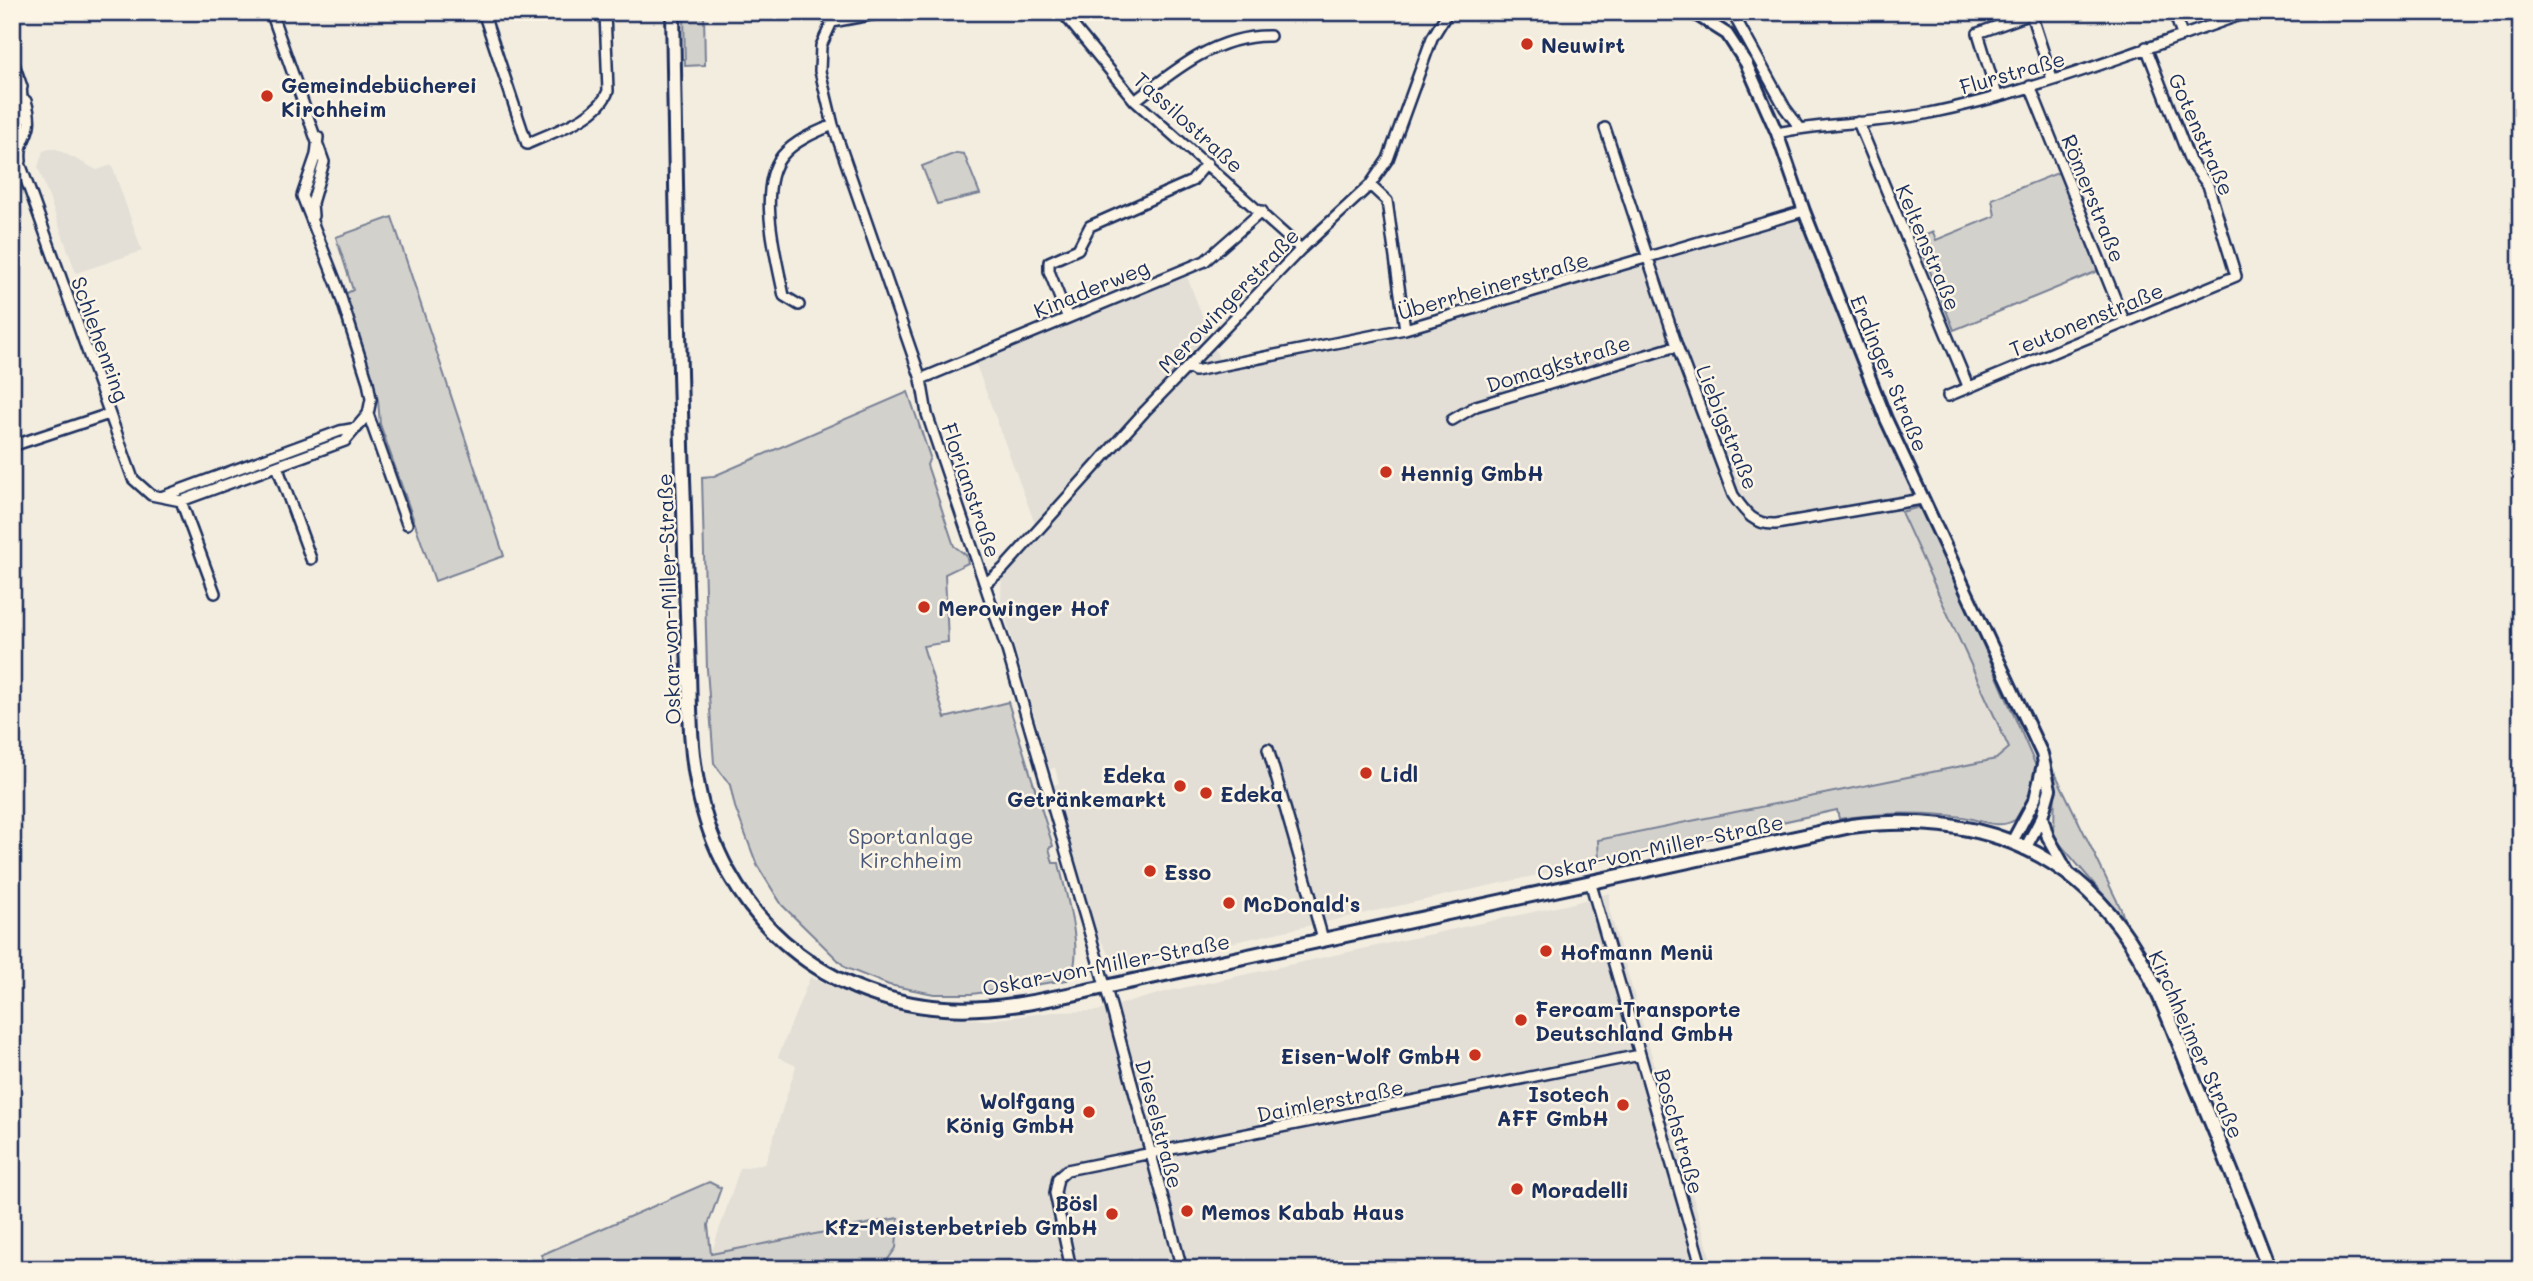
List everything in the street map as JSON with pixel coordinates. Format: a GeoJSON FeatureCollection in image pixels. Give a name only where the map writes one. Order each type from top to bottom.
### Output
{"type":"FeatureCollection","features":[{"type":"Feature","properties":{"kind":"main road","name":"Oskar-von-Miller-Straße"},"geometry":{"type":"LineString","coordinates":[[673,12],[681,430],[691,725],[697,784],[714,845],[741,895],[776,936],[815,967],[871,994],[920,1005],[1002,1007],[1878,822],[1935,822],[1988,833],[2012,842]]}},
{"type":"Feature","properties":{"kind":"main road","name":"Kirchheimer Straße"},"geometry":{"type":"LineString","coordinates":[[2012,842],[2069,874],[2120,928],[2145,969],[2240,1190],[2269,1269]]}},
{"type":"Feature","properties":{"kind":"street"},"geometry":{"type":"LineString","coordinates":[[215,593],[181,501],[345,441],[368,414],[371,399],[368,382],[316,227],[302,196],[316,155],[318,137],[271,12]]}},
{"type":"Feature","properties":{"kind":"street"},"geometry":{"type":"LineString","coordinates":[[483,12],[527,144],[587,114],[604,101],[608,91],[605,12]]}},
{"type":"Feature","properties":{"kind":"street"},"geometry":{"type":"LineString","coordinates":[[820,12],[832,22],[887,12]]}},
{"type":"Feature","properties":{"kind":"street","name":"Tassilostraße"},"geometry":{"type":"LineString","coordinates":[[1062,12],[1135,101],[1262,211],[1301,249]]}},
{"type":"Feature","properties":{"kind":"street","name":"Merowingerstraße"},"geometry":{"type":"LineString","coordinates":[[986,583],[1003,569],[1188,367],[1301,249],[1370,185],[1388,159],[1432,38],[1448,12]]}},
{"type":"Feature","properties":{"kind":"street","name":"Erdinger Straße"},"geometry":{"type":"LineString","coordinates":[[1692,12],[1727,34],[1746,63],[1777,133],[1804,211],[1922,499],[2043,761],[2050,789],[2042,817],[2025,849]]}},
{"type":"Feature","properties":{"kind":"street"},"geometry":{"type":"LineString","coordinates":[[1732,12],[1785,108],[1800,128]]}},
{"type":"Feature","properties":{"kind":"street"},"geometry":{"type":"LineString","coordinates":[[2174,12],[2182,35]]}},
{"type":"Feature","properties":{"kind":"street","name":"Flurstraße"},"geometry":{"type":"LineString","coordinates":[[1777,133],[1924,114],[2030,86],[2249,12]]}},
{"type":"Feature","properties":{"kind":"street"},"geometry":{"type":"LineString","coordinates":[[1997,95],[1978,33],[2031,14],[2052,79]]}},
{"type":"Feature","properties":{"kind":"street","name":"Florianstraße"},"geometry":{"type":"LineString","coordinates":[[832,22],[821,46],[820,71],[833,125],[921,379],[927,414],[986,583],[1105,987]]}},
{"type":"Feature","properties":{"kind":"street"},"geometry":{"type":"LineString","coordinates":[[1727,34],[1739,25]]}},
{"type":"Feature","properties":{"kind":"street"},"geometry":{"type":"LineString","coordinates":[[1135,101],[1185,62],[1234,41],[1253,36],[1270,36]]}},
{"type":"Feature","properties":{"kind":"street","name":"Gotenstraße"},"geometry":{"type":"LineString","coordinates":[[2146,47],[2190,161],[2208,185],[2236,276]]}},
{"type":"Feature","properties":{"kind":"street","name":"Schlehenring"},"geometry":{"type":"LineString","coordinates":[[12,58],[21,84],[23,115],[13,140],[133,479],[142,489],[181,501]]}},
{"type":"Feature","properties":{"kind":"street","name":"Römerstraße"},"geometry":{"type":"LineString","coordinates":[[2030,86],[2125,323]]}},
{"type":"Feature","properties":{"kind":"street","name":"Keltenstraße"},"geometry":{"type":"LineString","coordinates":[[1858,122],[1968,386]]}},
{"type":"Feature","properties":{"kind":"street"},"geometry":{"type":"LineString","coordinates":[[799,305],[784,296],[770,219],[770,189],[781,157],[812,133],[833,125]]}},
{"type":"Feature","properties":{"kind":"street","name":"Liebigstraße"},"geometry":{"type":"LineString","coordinates":[[1605,128],[1677,346],[1733,495],[1747,515],[1765,524],[1776,524],[1922,499]]}},
{"type":"Feature","properties":{"kind":"street"},"geometry":{"type":"LineString","coordinates":[[1067,316],[1049,271],[1049,262],[1078,248],[1090,226],[1192,181],[1207,163]]}},
{"type":"Feature","properties":{"kind":"street"},"geometry":{"type":"LineString","coordinates":[[1370,185],[1387,201],[1405,329]]}},
{"type":"Feature","properties":{"kind":"street","name":"Kinaderweg"},"geometry":{"type":"LineString","coordinates":[[921,379],[1067,316],[1205,261],[1262,211]]}},
{"type":"Feature","properties":{"kind":"street","name":"Überrheinerstraße"},"geometry":{"type":"LineString","coordinates":[[1188,367],[1195,371],[1405,329],[1650,259],[1804,211]]}},
{"type":"Feature","properties":{"kind":"street","name":"Teutonenstraße"},"geometry":{"type":"LineString","coordinates":[[1948,396],[2236,276]]}},
{"type":"Feature","properties":{"kind":"street","name":"Domagkstraße"},"geometry":{"type":"LineString","coordinates":[[1452,420],[1476,406],[1677,346]]}},
{"type":"Feature","properties":{"kind":"street"},"geometry":{"type":"LineString","coordinates":[[12,446],[109,414]]}},
{"type":"Feature","properties":{"kind":"street"},"geometry":{"type":"LineString","coordinates":[[368,414],[407,524]]}},
{"type":"Feature","properties":{"kind":"street"},"geometry":{"type":"LineString","coordinates":[[161,497],[340,431],[358,428]]}},
{"type":"Feature","properties":{"kind":"street"},"geometry":{"type":"LineString","coordinates":[[277,466],[311,559]]}},
{"type":"Feature","properties":{"kind":"street"},"geometry":{"type":"LineString","coordinates":[[1268,749],[1323,939]]}},
{"type":"Feature","properties":{"kind":"street"},"geometry":{"type":"LineString","coordinates":[[2012,842],[2035,799],[2043,761]]}},
{"type":"Feature","properties":{"kind":"street"},"geometry":{"type":"LineString","coordinates":[[2042,817],[2048,837],[2069,874]]}},
{"type":"Feature","properties":{"kind":"street","name":"Boschstraße"},"geometry":{"type":"LineString","coordinates":[[1590,881],[1702,1269]]}},
{"type":"Feature","properties":{"kind":"street","name":"Dieselstraße"},"geometry":{"type":"LineString","coordinates":[[1105,987],[1182,1269]]}},
{"type":"Feature","properties":{"kind":"street","name":"Daimlerstraße"},"geometry":{"type":"LineString","coordinates":[[1071,1269],[1055,1193],[1058,1178],[1067,1170],[1640,1055]]}},
{"type":"Feature","properties":{"kind":"shaded area"},"geometry":{"type":"Polygon","coordinates":[[[56,149],[97,170],[112,165],[142,251],[76,273],[38,167],[43,151],[56,149]]]}},
{"type":"Feature","properties":{"kind":"shaded area"},"geometry":{"type":"Polygon","coordinates":[[[1801,219],[1838,319],[1907,483],[1940,545],[2035,765],[1144,962],[1127,964],[1109,955],[1095,930],[1054,785],[1059,783],[1055,768],[1050,769],[1001,601],[1002,565],[1035,524],[975,362],[1186,274],[1224,372],[1410,334],[1801,219]]]}},
{"type":"Feature","properties":{"kind":"shaded area"},"geometry":{"type":"Polygon","coordinates":[[[1610,893],[1609,909],[1714,1269],[881,1269],[896,1248],[711,1254],[740,1168],[765,1164],[796,1066],[778,1057],[810,977],[878,1006],[932,1016],[988,1020],[1053,1012],[1097,1011],[1169,991],[1610,893]]]}},
{"type":"Feature","properties":{"kind":"green space"},"geometry":{"type":"Polygon","coordinates":[[[684,12],[704,12],[705,65],[685,66],[684,12]]]}},
{"type":"Feature","properties":{"kind":"green space"},"geometry":{"type":"Polygon","coordinates":[[[956,153],[964,154],[980,194],[937,204],[922,166],[956,153]]]}},
{"type":"Feature","properties":{"kind":"green space"},"geometry":{"type":"Polygon","coordinates":[[[2060,172],[2098,271],[1954,330],[1917,239],[1933,232],[1936,240],[1995,216],[1992,199],[2060,172]]]}},
{"type":"Feature","properties":{"kind":"green space"},"geometry":{"type":"Polygon","coordinates":[[[392,217],[504,556],[435,581],[380,424],[378,400],[345,294],[353,290],[336,237],[392,217]]]}},
{"type":"Feature","properties":{"kind":"green space","name":"Sportanlage Kirchheim"},"geometry":{"type":"Polygon","coordinates":[[[908,392],[930,457],[927,465],[954,546],[966,555],[968,563],[945,574],[948,642],[923,646],[945,718],[1008,702],[1053,846],[1049,848],[1053,863],[1059,863],[1073,924],[1075,957],[1073,970],[1067,980],[972,994],[934,994],[889,985],[846,968],[782,905],[757,865],[735,807],[730,785],[714,763],[707,669],[702,477],[714,476],[908,392]]]}},
{"type":"Feature","properties":{"kind":"green space"},"geometry":{"type":"Polygon","coordinates":[[[1920,507],[1940,545],[2035,764],[2039,765],[2031,795],[2015,820],[1996,824],[1963,817],[1916,813],[1839,819],[1837,810],[1599,862],[1598,840],[1996,759],[2009,748],[1901,512],[1920,507]]]}},
{"type":"Feature","properties":{"kind":"green space"},"geometry":{"type":"Polygon","coordinates":[[[2055,773],[2121,909],[2124,919],[2054,837],[2055,773]]]}},
{"type":"Feature","properties":{"kind":"green space"},"geometry":{"type":"Polygon","coordinates":[[[709,1182],[721,1188],[708,1225],[711,1254],[898,1218],[896,1248],[881,1269],[549,1269],[541,1255],[709,1182]]]}},
{"type":"Feature","properties":{"kind":"place","name":"Neuwirt"},"geometry":{"type":"Point","coordinates":[1527,44]}},
{"type":"Feature","properties":{"kind":"place","name":"Gemeindebücherei Kirchheim"},"geometry":{"type":"Point","coordinates":[267,96]}},
{"type":"Feature","properties":{"kind":"place","name":"Hennig GmbH"},"geometry":{"type":"Point","coordinates":[1386,472]}},
{"type":"Feature","properties":{"kind":"place","name":"Merowinger Hof"},"geometry":{"type":"Point","coordinates":[924,607]}},
{"type":"Feature","properties":{"kind":"place","name":"Lidl"},"geometry":{"type":"Point","coordinates":[1366,773]}},
{"type":"Feature","properties":{"kind":"place","name":"Edeka Getränkemarkt"},"geometry":{"type":"Point","coordinates":[1180,786]}},
{"type":"Feature","properties":{"kind":"place","name":"Edeka"},"geometry":{"type":"Point","coordinates":[1206,793]}},
{"type":"Feature","properties":{"kind":"place","name":"Esso"},"geometry":{"type":"Point","coordinates":[1150,871]}},
{"type":"Feature","properties":{"kind":"place","name":"McDonald's"},"geometry":{"type":"Point","coordinates":[1229,903]}},
{"type":"Feature","properties":{"kind":"place","name":"Hofmann Menü"},"geometry":{"type":"Point","coordinates":[1546,951]}},
{"type":"Feature","properties":{"kind":"place","name":"Fercam-Transporte Deutschland GmbH"},"geometry":{"type":"Point","coordinates":[1521,1020]}},
{"type":"Feature","properties":{"kind":"place","name":"Eisen-Wolf GmbH"},"geometry":{"type":"Point","coordinates":[1475,1055]}},
{"type":"Feature","properties":{"kind":"place","name":"Isotech AFF GmbH"},"geometry":{"type":"Point","coordinates":[1623,1105]}},
{"type":"Feature","properties":{"kind":"place","name":"Wolfgang König GmbH"},"geometry":{"type":"Point","coordinates":[1089,1112]}},
{"type":"Feature","properties":{"kind":"place","name":"Moradelli"},"geometry":{"type":"Point","coordinates":[1517,1189]}},
{"type":"Feature","properties":{"kind":"place","name":"Memos Kabab Haus"},"geometry":{"type":"Point","coordinates":[1187,1211]}},
{"type":"Feature","properties":{"kind":"place","name":"Bösl Kfz-Meisterbetrieb GmbH"},"geometry":{"type":"Point","coordinates":[1112,1214]}}]}
